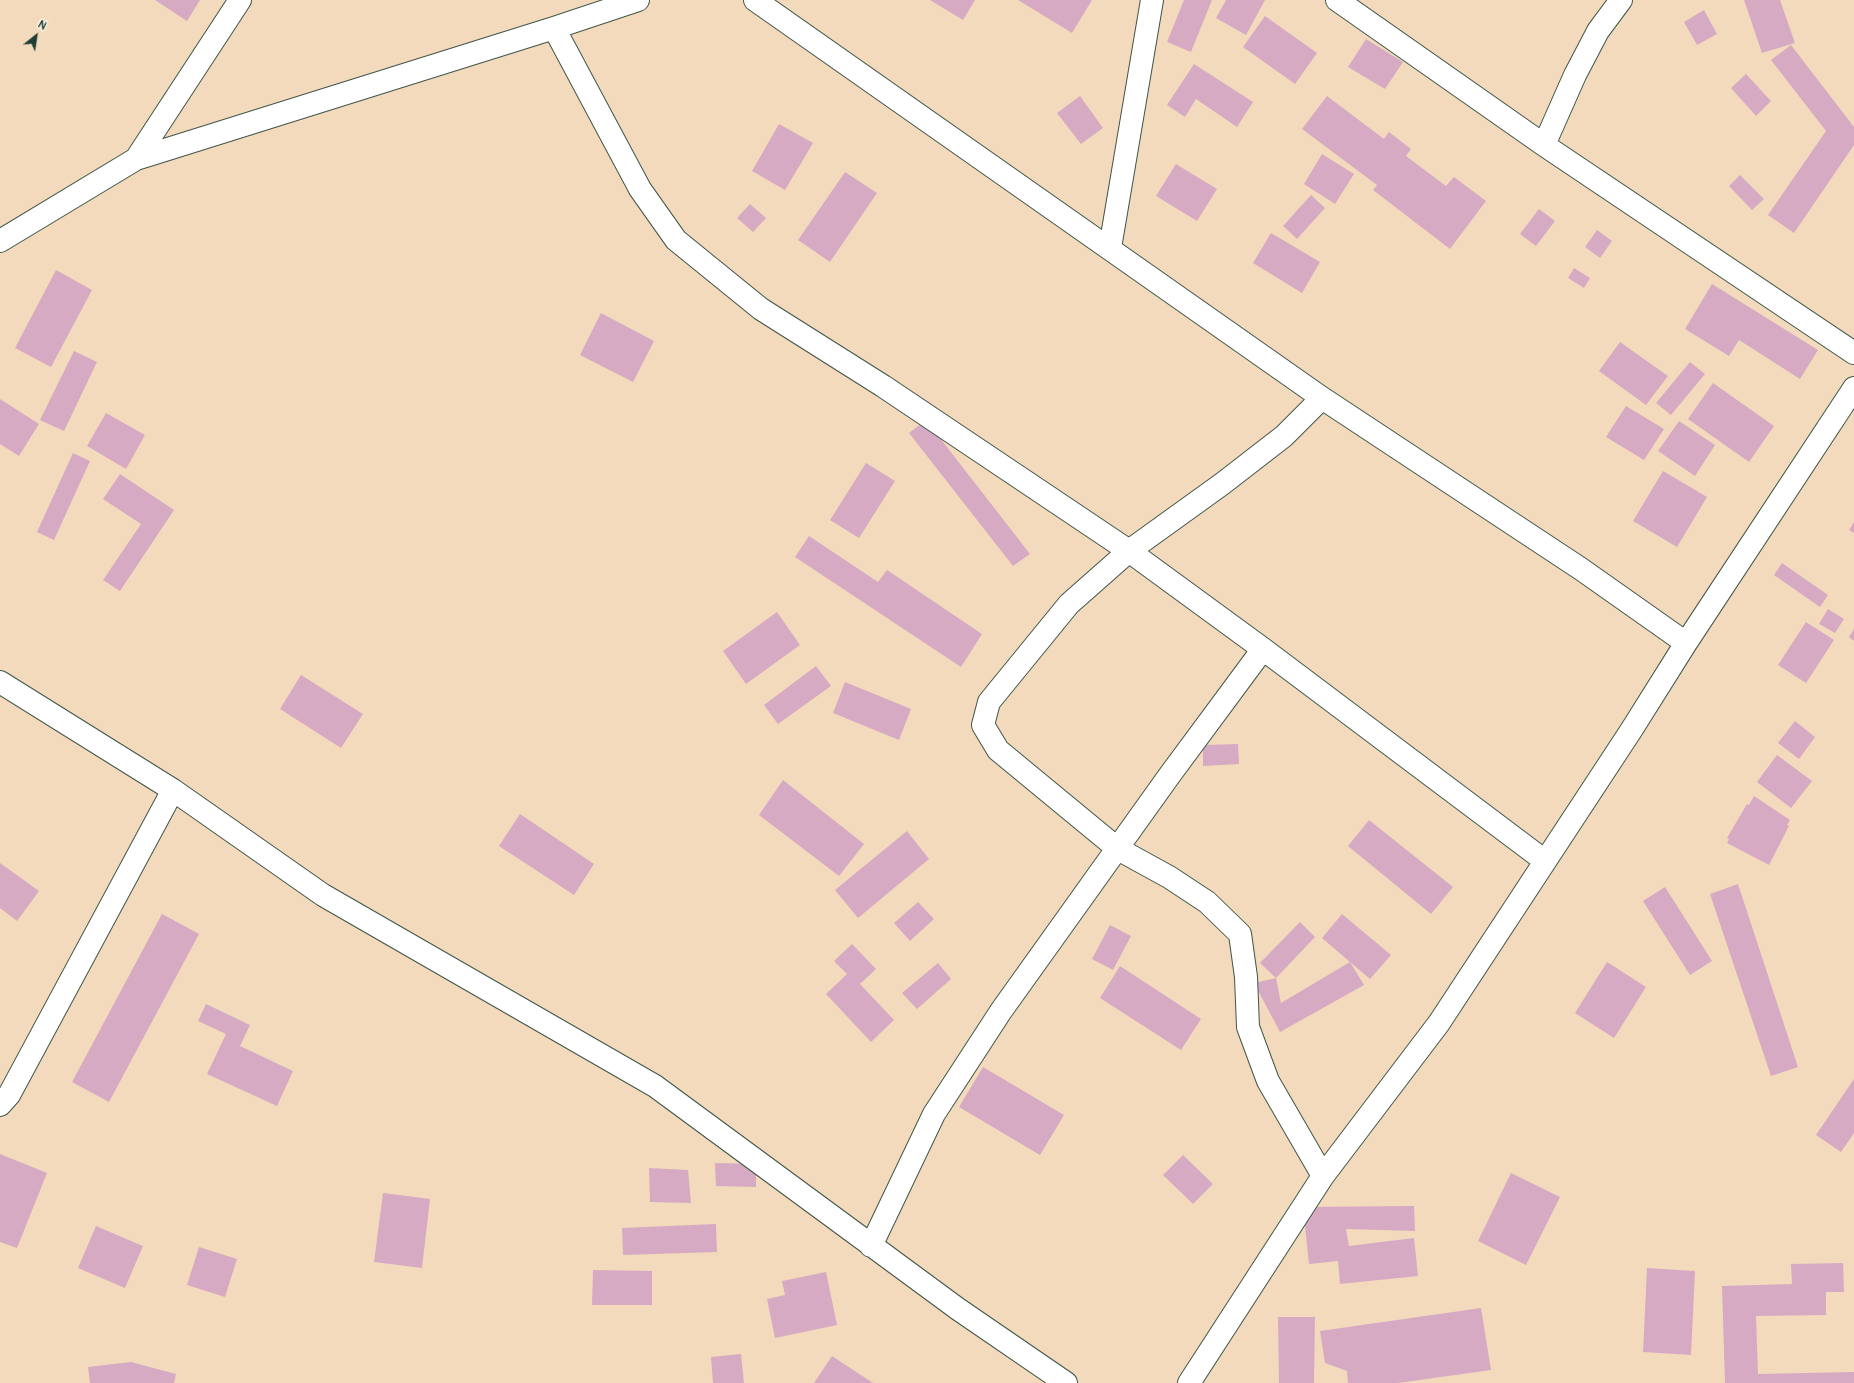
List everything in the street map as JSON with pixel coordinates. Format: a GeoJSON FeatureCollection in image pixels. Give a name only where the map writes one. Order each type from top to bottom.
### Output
{"type":"FeatureCollection","features":[{"type":"Feature","properties":{"kind":"street"},"geometry":{"type":"LineString","coordinates":[[136,159],[240,0]]}},
{"type":"Feature","properties":{"kind":"street"},"geometry":{"type":"LineString","coordinates":[[0,241],[136,159],[554,28],[638,0]]}},
{"type":"Feature","properties":{"kind":"street"},"geometry":{"type":"LineString","coordinates":[[755,0],[1322,398],[1581,569],[1686,643]]}},
{"type":"Feature","properties":{"kind":"street"},"geometry":{"type":"LineString","coordinates":[[1110,248],[1152,0]]}},
{"type":"Feature","properties":{"kind":"street"},"geometry":{"type":"LineString","coordinates":[[1337,0],[1544,145],[1854,353]]}},
{"type":"Feature","properties":{"kind":"street"},"geometry":{"type":"LineString","coordinates":[[1544,145],[1575,76],[1598,31],[1621,0]]}},
{"type":"Feature","properties":{"kind":"street"},"geometry":{"type":"LineString","coordinates":[[554,28],[640,189],[676,240],[761,309],[890,390],[1129,551],[1263,649],[1545,861]]}},
{"type":"Feature","properties":{"kind":"street"},"geometry":{"type":"LineString","coordinates":[[1189,1383],[1323,1176],[1438,1023],[1632,730],[1686,643],[1854,388]]}},
{"type":"Feature","properties":{"kind":"street"},"geometry":{"type":"LineString","coordinates":[[1322,398],[1284,436],[1222,484],[1129,551],[1069,604],[989,702],[983,725],[998,750],[1118,849],[1169,877],[1207,902],[1240,934],[1246,978],[1248,1027],[1268,1081],[1323,1176]]}},
{"type":"Feature","properties":{"kind":"street"},"geometry":{"type":"LineString","coordinates":[[871,1246],[934,1114],[1001,1011],[1169,776],[1263,649]]}},
{"type":"Feature","properties":{"kind":"street"},"geometry":{"type":"LineString","coordinates":[[0,682],[173,790],[323,895],[655,1086],[958,1309],[1066,1383]]}},
{"type":"Feature","properties":{"kind":"street"},"geometry":{"type":"LineString","coordinates":[[3,1097],[173,790]]}},
{"type":"Feature","properties":{"kind":"building"},"geometry":{"type":"Polygon","coordinates":[[[155,0],[200,0],[187,21],[155,0]]]}},
{"type":"Feature","properties":{"kind":"building"},"geometry":{"type":"Polygon","coordinates":[[[930,0],[975,0],[963,20],[930,0]]]}},
{"type":"Feature","properties":{"kind":"building"},"geometry":{"type":"Polygon","coordinates":[[[1018,0],[1092,0],[1072,33],[1018,0]]]}},
{"type":"Feature","properties":{"kind":"building"},"geometry":{"type":"Polygon","coordinates":[[[1184,0],[1212,0],[1191,52],[1167,42],[1184,0]]]}},
{"type":"Feature","properties":{"kind":"building"},"geometry":{"type":"Polygon","coordinates":[[[1226,0],[1265,0],[1246,35],[1216,18],[1226,0]]]}},
{"type":"Feature","properties":{"kind":"building"},"geometry":{"type":"Polygon","coordinates":[[[1744,0],[1780,0],[1795,43],[1762,53],[1744,0]]]}},
{"type":"Feature","properties":{"kind":"building"},"geometry":{"type":"Polygon","coordinates":[[[1704,10],[1717,34],[1697,45],[1684,22],[1704,10]]]}},
{"type":"Feature","properties":{"kind":"building"},"geometry":{"type":"Polygon","coordinates":[[[1265,16],[1317,53],[1295,84],[1243,47],[1265,16]]]}},
{"type":"Feature","properties":{"kind":"building"},"geometry":{"type":"Polygon","coordinates":[[[1366,39],[1403,62],[1385,89],[1348,67],[1366,39]]]}},
{"type":"Feature","properties":{"kind":"building"},"geometry":{"type":"Polygon","coordinates":[[[1791,45],[1854,127],[1854,145],[1794,233],[1768,215],[1826,131],[1771,60],[1791,45]]]}},
{"type":"Feature","properties":{"kind":"building"},"geometry":{"type":"Polygon","coordinates":[[[1194,64],[1253,102],[1237,127],[1196,99],[1185,117],[1167,105],[1194,64]]]}},
{"type":"Feature","properties":{"kind":"building"},"geometry":{"type":"Polygon","coordinates":[[[1746,74],[1771,101],[1756,116],[1731,88],[1746,74]]]}},
{"type":"Feature","properties":{"kind":"building"},"geometry":{"type":"Polygon","coordinates":[[[1080,96],[1103,128],[1081,144],[1057,113],[1080,96]]]}},
{"type":"Feature","properties":{"kind":"building"},"geometry":{"type":"Polygon","coordinates":[[[1327,96],[1384,139],[1389,132],[1411,149],[1406,156],[1446,186],[1454,177],[1486,201],[1450,249],[1373,190],[1377,185],[1302,129],[1327,96]]]}},
{"type":"Feature","properties":{"kind":"building"},"geometry":{"type":"Polygon","coordinates":[[[779,124],[813,143],[785,190],[752,171],[779,124]]]}},
{"type":"Feature","properties":{"kind":"building"},"geometry":{"type":"Polygon","coordinates":[[[1322,154],[1354,174],[1335,204],[1304,184],[1322,154]]]}},
{"type":"Feature","properties":{"kind":"building"},"geometry":{"type":"Polygon","coordinates":[[[1176,164],[1217,189],[1197,221],[1156,196],[1176,164]]]}},
{"type":"Feature","properties":{"kind":"building"},"geometry":{"type":"Polygon","coordinates":[[[845,172],[877,193],[830,262],[798,240],[845,172]]]}},
{"type":"Feature","properties":{"kind":"building"},"geometry":{"type":"Polygon","coordinates":[[[1740,175],[1764,199],[1752,210],[1729,186],[1740,175]]]}},
{"type":"Feature","properties":{"kind":"building"},"geometry":{"type":"Polygon","coordinates":[[[1311,195],[1325,208],[1297,239],[1283,226],[1311,195]]]}},
{"type":"Feature","properties":{"kind":"building"},"geometry":{"type":"Polygon","coordinates":[[[750,204],[766,218],[753,232],[737,218],[750,204]]]}},
{"type":"Feature","properties":{"kind":"building"},"geometry":{"type":"Polygon","coordinates":[[[1539,209],[1555,221],[1536,246],[1520,234],[1539,209]]]}},
{"type":"Feature","properties":{"kind":"building"},"geometry":{"type":"Polygon","coordinates":[[[1597,230],[1612,241],[1600,258],[1585,247],[1597,230]]]}},
{"type":"Feature","properties":{"kind":"building"},"geometry":{"type":"Polygon","coordinates":[[[1271,233],[1320,262],[1302,293],[1253,263],[1271,233]]]}},
{"type":"Feature","properties":{"kind":"building"},"geometry":{"type":"Polygon","coordinates":[[[1574,268],[1590,278],[1584,288],[1568,278],[1574,268]]]}},
{"type":"Feature","properties":{"kind":"building"},"geometry":{"type":"Polygon","coordinates":[[[56,270],[92,290],[51,367],[15,348],[56,270]]]}},
{"type":"Feature","properties":{"kind":"building"},"geometry":{"type":"Polygon","coordinates":[[[1712,284],[1818,350],[1800,379],[1739,340],[1729,356],[1685,329],[1712,284]]]}},
{"type":"Feature","properties":{"kind":"building"},"geometry":{"type":"Polygon","coordinates":[[[601,313],[654,341],[633,382],[580,355],[601,313]]]}},
{"type":"Feature","properties":{"kind":"building"},"geometry":{"type":"Polygon","coordinates":[[[1620,342],[1668,376],[1646,405],[1599,371],[1620,342]]]}},
{"type":"Feature","properties":{"kind":"building"},"geometry":{"type":"Polygon","coordinates":[[[74,351],[97,362],[64,431],[40,420],[74,351]]]}},
{"type":"Feature","properties":{"kind":"building"},"geometry":{"type":"Polygon","coordinates":[[[1690,362],[1705,374],[1671,415],[1656,403],[1690,362]]]}},
{"type":"Feature","properties":{"kind":"building"},"geometry":{"type":"Polygon","coordinates":[[[1713,383],[1774,426],[1749,462],[1688,419],[1713,383]]]}},
{"type":"Feature","properties":{"kind":"building"},"geometry":{"type":"Polygon","coordinates":[[[0,399],[39,424],[19,456],[0,444],[0,399]]]}},
{"type":"Feature","properties":{"kind":"building"},"geometry":{"type":"Polygon","coordinates":[[[1626,406],[1664,429],[1644,460],[1606,437],[1626,406]]]}},
{"type":"Feature","properties":{"kind":"building"},"geometry":{"type":"Polygon","coordinates":[[[106,413],[145,435],[126,469],[87,446],[106,413]]]}},
{"type":"Feature","properties":{"kind":"building"},"geometry":{"type":"Polygon","coordinates":[[[926,420],[1030,554],[1013,566],[909,433],[926,420]]]}},
{"type":"Feature","properties":{"kind":"building"},"geometry":{"type":"Polygon","coordinates":[[[1679,421],[1715,445],[1695,476],[1658,451],[1679,421]]]}},
{"type":"Feature","properties":{"kind":"building"},"geometry":{"type":"Polygon","coordinates":[[[73,453],[90,461],[54,540],[37,532],[73,453]]]}},
{"type":"Feature","properties":{"kind":"building"},"geometry":{"type":"Polygon","coordinates":[[[866,463],[895,481],[859,538],[830,520],[866,463]]]}},
{"type":"Feature","properties":{"kind":"building"},"geometry":{"type":"Polygon","coordinates":[[[1663,471],[1707,497],[1677,547],[1633,521],[1663,471]]]}},
{"type":"Feature","properties":{"kind":"building"},"geometry":{"type":"Polygon","coordinates":[[[120,474],[174,510],[120,591],[103,580],[141,524],[103,499],[120,474]]]}},
{"type":"Feature","properties":{"kind":"building"},"geometry":{"type":"Polygon","coordinates":[[[1854,522],[1854,533],[1849,530],[1854,522]]]}},
{"type":"Feature","properties":{"kind":"building"},"geometry":{"type":"Polygon","coordinates":[[[809,536],[878,582],[887,570],[982,634],[961,667],[795,557],[809,536]]]}},
{"type":"Feature","properties":{"kind":"building"},"geometry":{"type":"Polygon","coordinates":[[[1782,563],[1828,595],[1820,607],[1774,575],[1782,563]]]}},
{"type":"Feature","properties":{"kind":"building"},"geometry":{"type":"Polygon","coordinates":[[[1828,609],[1844,619],[1835,633],[1819,624],[1828,609]]]}},
{"type":"Feature","properties":{"kind":"building"},"geometry":{"type":"Polygon","coordinates":[[[777,612],[800,645],[746,684],[723,651],[777,612]]]}},
{"type":"Feature","properties":{"kind":"building"},"geometry":{"type":"Polygon","coordinates":[[[1806,622],[1834,640],[1806,683],[1778,665],[1806,622]]]}},
{"type":"Feature","properties":{"kind":"building"},"geometry":{"type":"Polygon","coordinates":[[[1854,629],[1854,641],[1849,637],[1854,629]]]}},
{"type":"Feature","properties":{"kind":"building"},"geometry":{"type":"Polygon","coordinates":[[[816,666],[831,686],[778,724],[764,705],[816,666]]]}},
{"type":"Feature","properties":{"kind":"building"},"geometry":{"type":"Polygon","coordinates":[[[301,675],[363,714],[341,748],[280,709],[301,675]]]}},
{"type":"Feature","properties":{"kind":"building"},"geometry":{"type":"Polygon","coordinates":[[[845,682],[911,709],[899,740],[833,713],[845,682]]]}},
{"type":"Feature","properties":{"kind":"building"},"geometry":{"type":"Polygon","coordinates":[[[1795,721],[1815,737],[1799,759],[1778,743],[1795,721]]]}},
{"type":"Feature","properties":{"kind":"building"},"geometry":{"type":"Polygon","coordinates":[[[1238,744],[1239,764],[1203,766],[1203,745],[1238,744]]]}},
{"type":"Feature","properties":{"kind":"building"},"geometry":{"type":"Polygon","coordinates":[[[1777,755],[1812,781],[1791,808],[1757,782],[1777,755]]]}},
{"type":"Feature","properties":{"kind":"building"},"geometry":{"type":"Polygon","coordinates":[[[783,780],[864,844],[839,876],[759,815],[783,780]]]}},
{"type":"Feature","properties":{"kind":"building"},"geometry":{"type":"Polygon","coordinates":[[[1754,796],[1790,820],[1787,825],[1789,826],[1769,865],[1727,843],[1729,839],[1727,838],[1747,804],[1749,805],[1754,796]]]}},
{"type":"Feature","properties":{"kind":"building"},"geometry":{"type":"Polygon","coordinates":[[[520,814],[594,864],[574,895],[499,846],[520,814]]]}},
{"type":"Feature","properties":{"kind":"building"},"geometry":{"type":"Polygon","coordinates":[[[1369,820],[1453,887],[1431,914],[1348,846],[1369,820]]]}},
{"type":"Feature","properties":{"kind":"building"},"geometry":{"type":"Polygon","coordinates":[[[907,831],[929,859],[858,918],[835,890],[907,831]]]}},
{"type":"Feature","properties":{"kind":"building"},"geometry":{"type":"Polygon","coordinates":[[[0,863],[39,891],[17,921],[0,908],[0,863]]]}},
{"type":"Feature","properties":{"kind":"building"},"geometry":{"type":"Polygon","coordinates":[[[1738,884],[1798,1067],[1771,1076],[1710,894],[1738,884]]]}},
{"type":"Feature","properties":{"kind":"building"},"geometry":{"type":"Polygon","coordinates":[[[1665,887],[1712,961],[1690,975],[1643,901],[1665,887]]]}},
{"type":"Feature","properties":{"kind":"building"},"geometry":{"type":"Polygon","coordinates":[[[918,902],[934,919],[910,941],[894,923],[918,902]]]}},
{"type":"Feature","properties":{"kind":"building"},"geometry":{"type":"Polygon","coordinates":[[[162,914],[199,934],[109,1102],[72,1082],[162,914]]]}},
{"type":"Feature","properties":{"kind":"building"},"geometry":{"type":"Polygon","coordinates":[[[1342,914],[1391,955],[1370,979],[1322,938],[1342,914]]]}},
{"type":"Feature","properties":{"kind":"building"},"geometry":{"type":"Polygon","coordinates":[[[1300,922],[1315,937],[1276,978],[1260,963],[1300,922]]]}},
{"type":"Feature","properties":{"kind":"building"},"geometry":{"type":"Polygon","coordinates":[[[1110,925],[1131,936],[1113,970],[1092,959],[1110,925]]]}},
{"type":"Feature","properties":{"kind":"building"},"geometry":{"type":"Polygon","coordinates":[[[852,944],[876,969],[860,984],[894,1020],[871,1042],[826,994],[847,974],[834,961],[852,944]]]}},
{"type":"Feature","properties":{"kind":"building"},"geometry":{"type":"Polygon","coordinates":[[[1350,962],[1364,985],[1280,1032],[1254,983],[1276,978],[1281,1003],[1350,962]]]}},
{"type":"Feature","properties":{"kind":"building"},"geometry":{"type":"Polygon","coordinates":[[[1607,962],[1646,987],[1614,1038],[1575,1013],[1607,962]]]}},
{"type":"Feature","properties":{"kind":"building"},"geometry":{"type":"Polygon","coordinates":[[[938,963],[951,979],[917,1009],[902,993],[938,963]]]}},
{"type":"Feature","properties":{"kind":"building"},"geometry":{"type":"Polygon","coordinates":[[[1120,966],[1201,1019],[1181,1050],[1100,998],[1120,966]]]}},
{"type":"Feature","properties":{"kind":"building"},"geometry":{"type":"Polygon","coordinates":[[[206,1004],[250,1025],[240,1046],[293,1071],[277,1106],[207,1074],[226,1034],[198,1021],[206,1004]]]}},
{"type":"Feature","properties":{"kind":"building"},"geometry":{"type":"Polygon","coordinates":[[[983,1067],[1064,1115],[1040,1155],[959,1107],[983,1067]]]}},
{"type":"Feature","properties":{"kind":"building"},"geometry":{"type":"Polygon","coordinates":[[[1854,1079],[1854,1133],[1841,1152],[1816,1135],[1854,1079]]]}},
{"type":"Feature","properties":{"kind":"building"},"geometry":{"type":"Polygon","coordinates":[[[0,1154],[47,1173],[17,1248],[0,1242],[0,1154]]]}},
{"type":"Feature","properties":{"kind":"building"},"geometry":{"type":"Polygon","coordinates":[[[1183,1155],[1213,1184],[1193,1204],[1163,1175],[1183,1155]]]}},
{"type":"Feature","properties":{"kind":"building"},"geometry":{"type":"Polygon","coordinates":[[[715,1163],[756,1164],[756,1187],[716,1186],[715,1163]]]}},
{"type":"Feature","properties":{"kind":"building"},"geometry":{"type":"Polygon","coordinates":[[[649,1168],[688,1170],[691,1203],[650,1202],[649,1168]]]}},
{"type":"Feature","properties":{"kind":"building"},"geometry":{"type":"Polygon","coordinates":[[[1511,1173],[1560,1197],[1526,1265],[1478,1241],[1511,1173]]]}},
{"type":"Feature","properties":{"kind":"building"},"geometry":{"type":"Polygon","coordinates":[[[383,1193],[430,1199],[422,1268],[374,1262],[383,1193]]]}},
{"type":"Feature","properties":{"kind":"building"},"geometry":{"type":"Polygon","coordinates":[[[1414,1206],[1415,1231],[1346,1229],[1349,1246],[1414,1238],[1418,1276],[1340,1284],[1338,1261],[1309,1264],[1303,1207],[1414,1206]]]}},
{"type":"Feature","properties":{"kind":"building"},"geometry":{"type":"Polygon","coordinates":[[[716,1224],[717,1252],[623,1255],[622,1228],[716,1224]]]}},
{"type":"Feature","properties":{"kind":"building"},"geometry":{"type":"Polygon","coordinates":[[[96,1226],[143,1246],[125,1288],[78,1268],[96,1226]]]}},
{"type":"Feature","properties":{"kind":"building"},"geometry":{"type":"Polygon","coordinates":[[[199,1247],[237,1259],[225,1297],[187,1285],[199,1247]]]}},
{"type":"Feature","properties":{"kind":"building"},"geometry":{"type":"Polygon","coordinates":[[[1843,1263],[1844,1292],[1826,1292],[1826,1315],[1756,1316],[1758,1374],[1854,1372],[1854,1383],[1725,1383],[1722,1286],[1792,1284],[1791,1264],[1843,1263]]]}},
{"type":"Feature","properties":{"kind":"building"},"geometry":{"type":"Polygon","coordinates":[[[1647,1268],[1695,1271],[1691,1355],[1643,1352],[1647,1268]]]}},
{"type":"Feature","properties":{"kind":"building"},"geometry":{"type":"Polygon","coordinates":[[[593,1270],[652,1271],[652,1305],[592,1305],[593,1270]]]}},
{"type":"Feature","properties":{"kind":"building"},"geometry":{"type":"Polygon","coordinates":[[[826,1272],[837,1325],[775,1338],[767,1299],[785,1295],[782,1281],[826,1272]]]}},
{"type":"Feature","properties":{"kind":"building"},"geometry":{"type":"Polygon","coordinates":[[[1481,1308],[1491,1370],[1398,1383],[1348,1383],[1347,1371],[1325,1363],[1320,1331],[1481,1308]]]}},
{"type":"Feature","properties":{"kind":"building"},"geometry":{"type":"Polygon","coordinates":[[[1278,1317],[1315,1317],[1314,1383],[1279,1383],[1278,1317]]]}},
{"type":"Feature","properties":{"kind":"building"},"geometry":{"type":"Polygon","coordinates":[[[741,1354],[744,1383],[713,1383],[711,1357],[741,1354]]]}},
{"type":"Feature","properties":{"kind":"building"},"geometry":{"type":"Polygon","coordinates":[[[832,1356],[873,1383],[814,1383],[832,1356]]]}},
{"type":"Feature","properties":{"kind":"building"},"geometry":{"type":"Polygon","coordinates":[[[131,1362],[176,1374],[174,1383],[90,1383],[88,1367],[131,1362]]]}}]}
